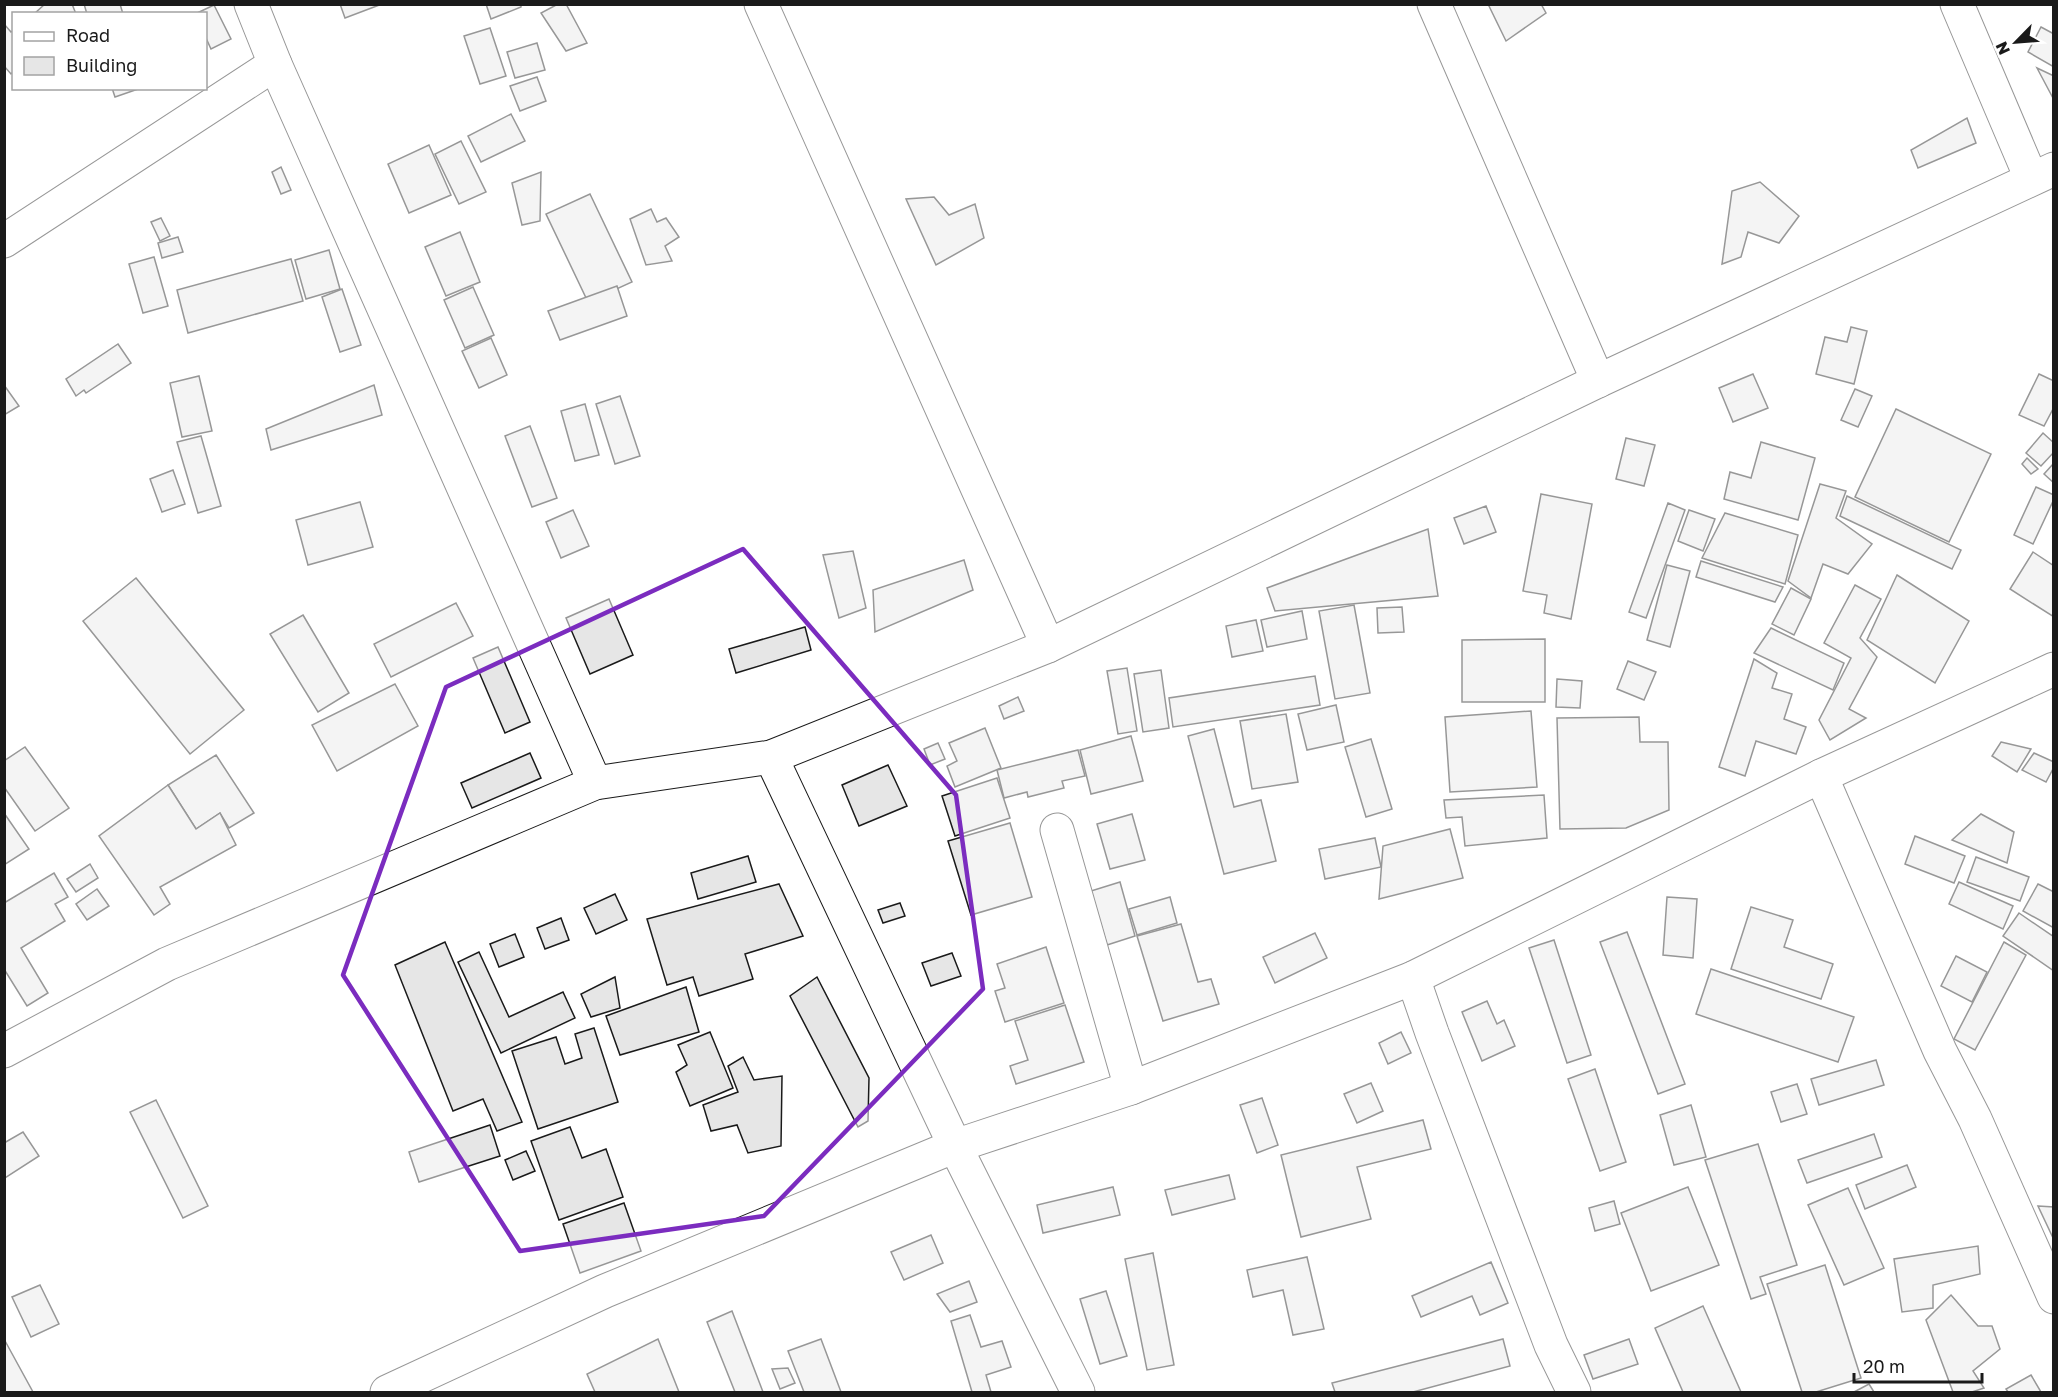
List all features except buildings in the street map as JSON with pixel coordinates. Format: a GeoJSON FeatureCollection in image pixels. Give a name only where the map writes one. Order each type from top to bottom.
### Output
{"type":"FeatureCollection","features":[{"type":"Feature","properties":{"kind":"street"},"geometry":{"type":"LineString","coordinates":[[251,4],[275,64],[595,783]]}},
{"type":"Feature","properties":{"kind":"street"},"geometry":{"type":"LineString","coordinates":[[761,4],[1048,646]]}},
{"type":"Feature","properties":{"kind":"street"},"geometry":{"type":"LineString","coordinates":[[1434,4],[1598,381]]}},
{"type":"Feature","properties":{"kind":"street"},"geometry":{"type":"LineString","coordinates":[[4,1052],[167,964],[595,783],[771,757],[1048,646],[1598,381],[2042,174],[1957,4]]}},
{"type":"Feature","properties":{"kind":"street"},"geometry":{"type":"LineString","coordinates":[[4,241],[275,64]]}},
{"type":"Feature","properties":{"kind":"street"},"geometry":{"type":"LineString","coordinates":[[387,1392],[605,1291],[955,1146],[1131,1089],[1413,978],[1821,776],[2054,669]]}},
{"type":"Feature","properties":{"kind":"street"},"geometry":{"type":"LineString","coordinates":[[771,757],[955,1146],[1078,1392]]}},
{"type":"Feature","properties":{"kind":"street"},"geometry":{"type":"LineString","coordinates":[[1821,776],[1940,1051],[1975,1119],[2054,1297]]}},
{"type":"Feature","properties":{"kind":"street"},"geometry":{"type":"LineString","coordinates":[[1057,830],[1131,1089]]}},
{"type":"Feature","properties":{"kind":"street"},"geometry":{"type":"LineString","coordinates":[[1413,978],[1551,1345],[1574,1392]]}},
{"type":"Feature","properties":{"kind":"highlighted area"},"geometry":{"type":"Polygon","coordinates":[[[743,549],[956,795],[983,989],[764,1216],[520,1251],[343,975],[446,687],[743,549]]]}}]}
